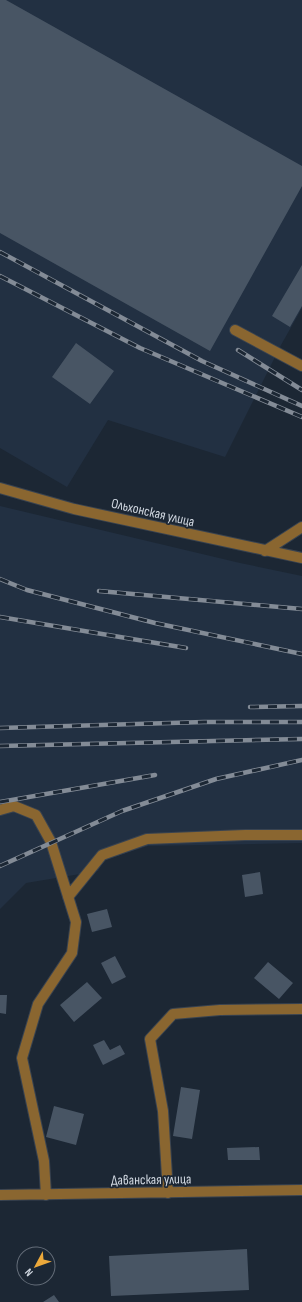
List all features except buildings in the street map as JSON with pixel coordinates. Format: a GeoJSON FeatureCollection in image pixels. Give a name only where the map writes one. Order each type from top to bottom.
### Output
{"type":"FeatureCollection","features":[{"type":"Feature","properties":{"kind":"street"},"geometry":{"type":"LineString","coordinates":[[235,330],[302,366]]}},
{"type":"Feature","properties":{"kind":"street","name":"Ольхонская улица"},"geometry":{"type":"LineString","coordinates":[[0,488],[74,509],[302,558]]}},
{"type":"Feature","properties":{"kind":"street"},"geometry":{"type":"LineString","coordinates":[[265,551],[302,527]]}},
{"type":"Feature","properties":{"kind":"street"},"geometry":{"type":"LineString","coordinates":[[0,810],[14,806],[36,815],[51,842],[76,922],[72,953],[38,1004],[22,1058],[44,1161],[46,1195]]}},
{"type":"Feature","properties":{"kind":"street"},"geometry":{"type":"LineString","coordinates":[[68,897],[102,855],[147,839],[245,835],[302,835]]}},
{"type":"Feature","properties":{"kind":"street"},"geometry":{"type":"LineString","coordinates":[[168,1193],[163,1111],[150,1039],[173,1014],[220,1010],[302,1009]]}},
{"type":"Feature","properties":{"kind":"street","name":"Даванская улица"},"geometry":{"type":"LineString","coordinates":[[0,1195],[302,1190]]}},
{"type":"Feature","properties":{"kind":"shaded area"},"geometry":{"type":"Polygon","coordinates":[[[0,0],[302,0],[302,308],[281,345],[225,457],[108,420],[67,487],[0,448],[0,0]]]}},
{"type":"Feature","properties":{"kind":"shaded area"},"geometry":{"type":"Polygon","coordinates":[[[0,506],[240,563],[302,576],[302,843],[148,846],[104,860],[98,871],[26,883],[0,909],[0,506]]]}},
{"type":"Feature","properties":{"kind":"railway"},"geometry":{"type":"LineString","coordinates":[[0,252],[202,361],[302,406]]}},
{"type":"Feature","properties":{"kind":"railway"},"geometry":{"type":"LineString","coordinates":[[0,276],[140,348],[302,417]]}},
{"type":"Feature","properties":{"kind":"railway"},"geometry":{"type":"LineString","coordinates":[[238,350],[302,390]]}},
{"type":"Feature","properties":{"kind":"railway"},"geometry":{"type":"LineString","coordinates":[[0,579],[27,590],[155,623],[302,654]]}},
{"type":"Feature","properties":{"kind":"railway"},"geometry":{"type":"LineString","coordinates":[[99,591],[302,609]]}},
{"type":"Feature","properties":{"kind":"railway"},"geometry":{"type":"LineString","coordinates":[[0,617],[186,648]]}},
{"type":"Feature","properties":{"kind":"railway"},"geometry":{"type":"LineString","coordinates":[[250,707],[302,706]]}},
{"type":"Feature","properties":{"kind":"railway"},"geometry":{"type":"LineString","coordinates":[[0,728],[204,722],[302,722]]}},
{"type":"Feature","properties":{"kind":"railway"},"geometry":{"type":"LineString","coordinates":[[0,746],[302,739]]}},
{"type":"Feature","properties":{"kind":"railway"},"geometry":{"type":"LineString","coordinates":[[0,866],[122,811],[216,779],[302,760]]}},
{"type":"Feature","properties":{"kind":"railway"},"geometry":{"type":"LineString","coordinates":[[0,802],[155,775]]}}]}
